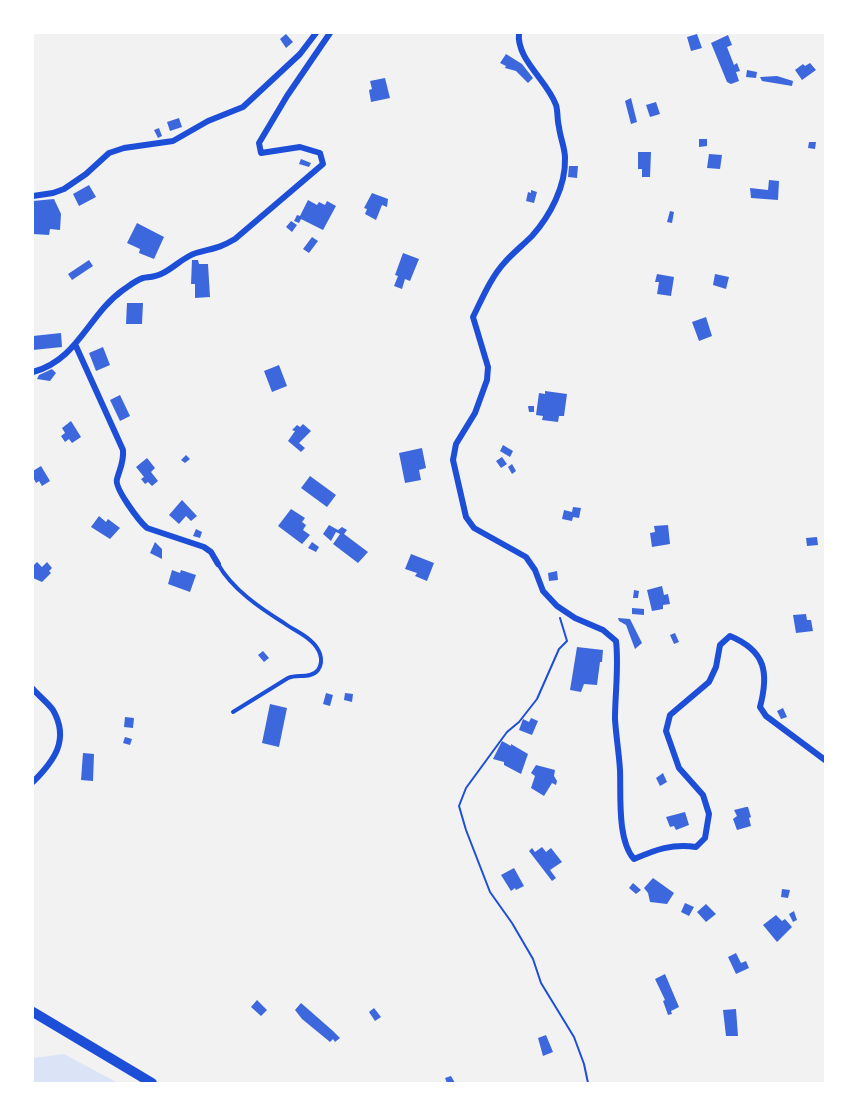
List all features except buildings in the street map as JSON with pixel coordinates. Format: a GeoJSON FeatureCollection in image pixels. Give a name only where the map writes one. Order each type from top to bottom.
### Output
{"type":"FeatureCollection","features":[{"type":"Feature","properties":{"kind":"main road"},"geometry":{"type":"LineString","coordinates":[[33,1012],[152,1083]]}},
{"type":"Feature","properties":{"kind":"street"},"geometry":{"type":"LineString","coordinates":[[33,196],[64,189],[86,174],[109,153],[124,148],[173,141],[208,121],[243,107],[300,54],[316,33]]}},
{"type":"Feature","properties":{"kind":"street"},"geometry":{"type":"LineString","coordinates":[[33,372],[47,368],[60,360],[107,303],[122,290],[140,279],[160,274],[194,254],[219,248],[235,239],[323,164],[320,153],[300,147],[261,153],[260,143],[287,96],[330,33]]}},
{"type":"Feature","properties":{"kind":"street"},"geometry":{"type":"LineString","coordinates":[[519,33],[524,57],[543,80],[556,106],[566,157],[563,181],[550,211],[532,236],[504,263],[473,317],[488,367],[487,380],[475,413],[456,444],[453,460],[466,517],[474,528],[526,557],[543,591],[557,606],[575,618],[603,630],[616,641],[618,663],[615,719],[620,769],[620,807],[627,851],[634,859],[680,844],[696,847],[705,838],[709,814],[703,795],[679,768],[666,731],[670,716],[709,682],[716,667],[720,645],[730,636],[747,643],[765,669],[764,692],[760,707],[766,716],[825,760]]}},
{"type":"Feature","properties":{"kind":"street"},"geometry":{"type":"LineString","coordinates":[[75,344],[123,450],[121,472],[116,479],[117,487],[147,528],[204,547],[211,552],[218,564]]}},
{"type":"Feature","properties":{"kind":"street"},"geometry":{"type":"LineString","coordinates":[[33,689],[53,710],[61,734],[57,755],[33,782]]}},
{"type":"Feature","properties":{"kind":"lane"},"geometry":{"type":"LineString","coordinates":[[218,564],[235,586],[274,617],[311,641],[321,655],[322,662],[312,675],[295,675],[288,678],[233,712]]}},
{"type":"Feature","properties":{"kind":"path"},"geometry":{"type":"LineString","coordinates":[[557,606],[567,641],[558,649],[537,699],[519,723],[507,732],[466,788],[459,806],[490,892],[518,932],[542,983],[574,1037],[588,1083]]}},
{"type":"Feature","properties":{"kind":"shaded area"},"geometry":{"type":"Polygon","coordinates":[[[64,1054],[118,1083],[33,1083],[33,1058],[64,1054]]]}}]}
